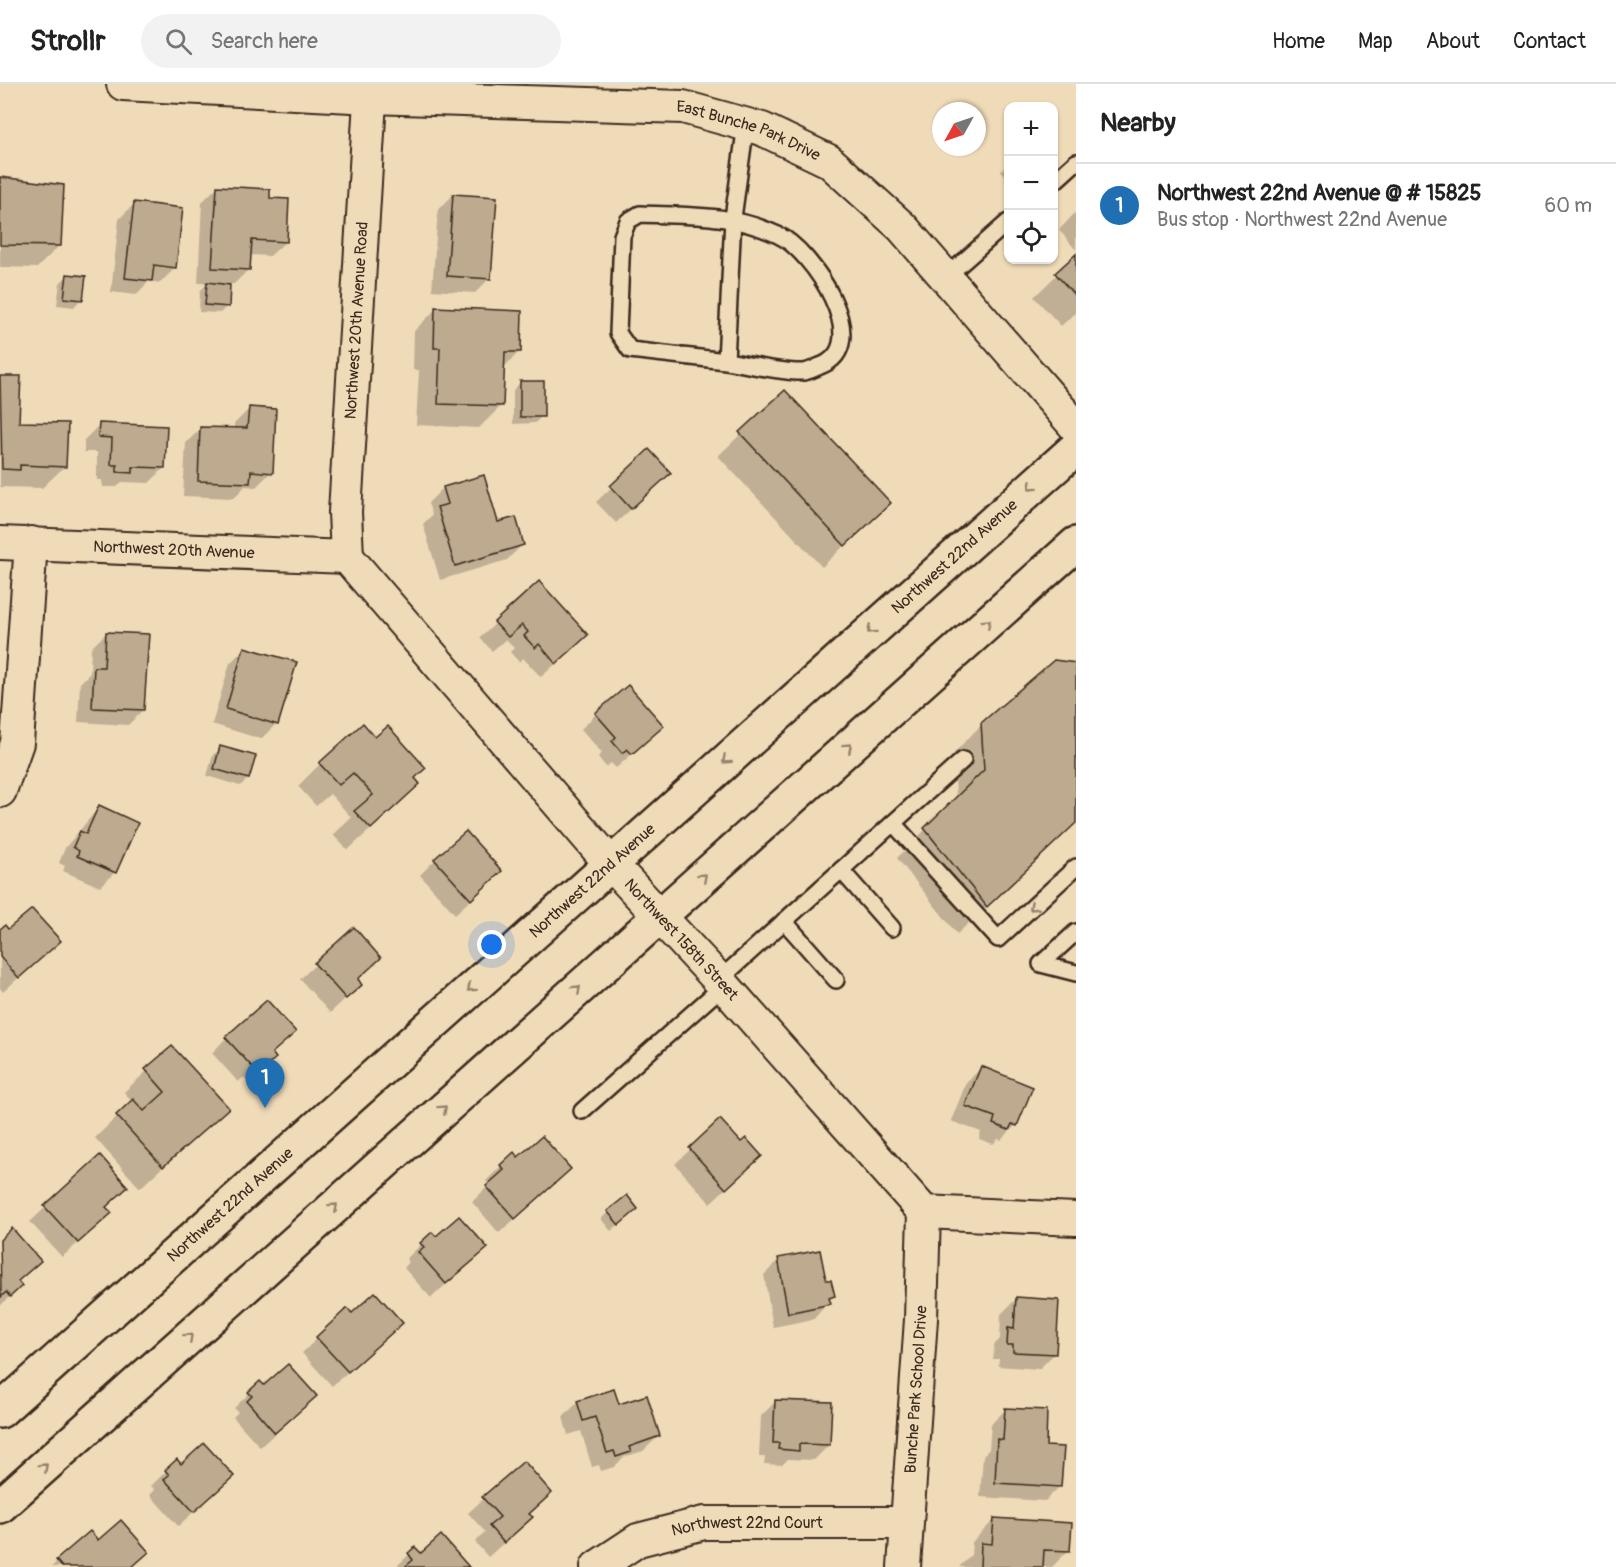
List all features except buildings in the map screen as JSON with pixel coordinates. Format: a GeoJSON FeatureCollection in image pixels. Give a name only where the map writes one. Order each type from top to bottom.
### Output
{"type":"FeatureCollection","features":[{"type":"Feature","properties":{"kind":"main road","name":"Northwest 22nd Avenue"},"geometry":{"type":"LineString","coordinates":[[0,1411],[1076,447]]}},
{"type":"Feature","properties":{"kind":"main road"},"geometry":{"type":"LineString","coordinates":[[0,1506],[1076,544]]}},
{"type":"Feature","properties":{"kind":"street","name":"East Bunche Park Drive"},"geometry":{"type":"LineString","coordinates":[[123,84],[371,90],[683,107],[762,129],[829,161],[902,227],[1076,427]]}},
{"type":"Feature","properties":{"kind":"street","name":"Northwest 20th Avenue Road"},"geometry":{"type":"LineString","coordinates":[[347,557],[345,512],[371,90]]}},
{"type":"Feature","properties":{"kind":"street","name":"Northwest 20th Avenue"},"geometry":{"type":"LineString","coordinates":[[0,543],[347,557]]}},
{"type":"Feature","properties":{"kind":"street"},"geometry":{"type":"LineString","coordinates":[[0,791],[17,743],[31,543]]}},
{"type":"Feature","properties":{"kind":"street","name":"Northwest 158th Street"},"geometry":{"type":"LineString","coordinates":[[347,557],[610,863],[721,983],[924,1212]]}},
{"type":"Feature","properties":{"kind":"street"},"geometry":{"type":"LineString","coordinates":[[924,1212],[1076,1219]]}},
{"type":"Feature","properties":{"kind":"street","name":"Bunche Park School Drive"},"geometry":{"type":"LineString","coordinates":[[904,1567],[921,1319],[924,1212]]}},
{"type":"Feature","properties":{"kind":"street","name":"Northwest 22nd Court"},"geometry":{"type":"LineString","coordinates":[[597,1567],[638,1540],[704,1523],[906,1523]]}},
{"type":"Feature","properties":{"kind":"lane"},"geometry":{"type":"LineString","coordinates":[[726,361],[733,218],[746,124]]}},
{"type":"Feature","properties":{"kind":"lane"},"geometry":{"type":"LineString","coordinates":[[1058,178],[1076,162]]}},
{"type":"Feature","properties":{"kind":"lane"},"geometry":{"type":"LineString","coordinates":[[640,214],[733,218],[781,236],[812,265],[833,297],[840,317],[841,334],[838,352],[825,364],[803,372],[726,361],[630,350],[618,333],[622,236],[628,221],[640,214]]}},
{"type":"Feature","properties":{"kind":"lane"},"geometry":{"type":"LineString","coordinates":[[946,277],[1004,226]]}},
{"type":"Feature","properties":{"kind":"lane"},"geometry":{"type":"LineString","coordinates":[[582,1111],[721,983],[784,921],[963,760]]}},
{"type":"Feature","properties":{"kind":"lane"},"geometry":{"type":"LineString","coordinates":[[893,823],[998,939],[1076,867]]}},
{"type":"Feature","properties":{"kind":"lane"},"geometry":{"type":"LineString","coordinates":[[841,870],[892,928]]}},
{"type":"Feature","properties":{"kind":"lane"},"geometry":{"type":"LineString","coordinates":[[784,921],[836,980]]}},
{"type":"Feature","properties":{"kind":"lane"},"geometry":{"type":"LineString","coordinates":[[1076,932],[1041,964],[1076,973]]}},
{"type":"Feature","properties":{"kind":"place","name":"Northwest 22nd Avenue @ # 15825"},"geometry":{"type":"Point","coordinates":[265,1108]}}]}
